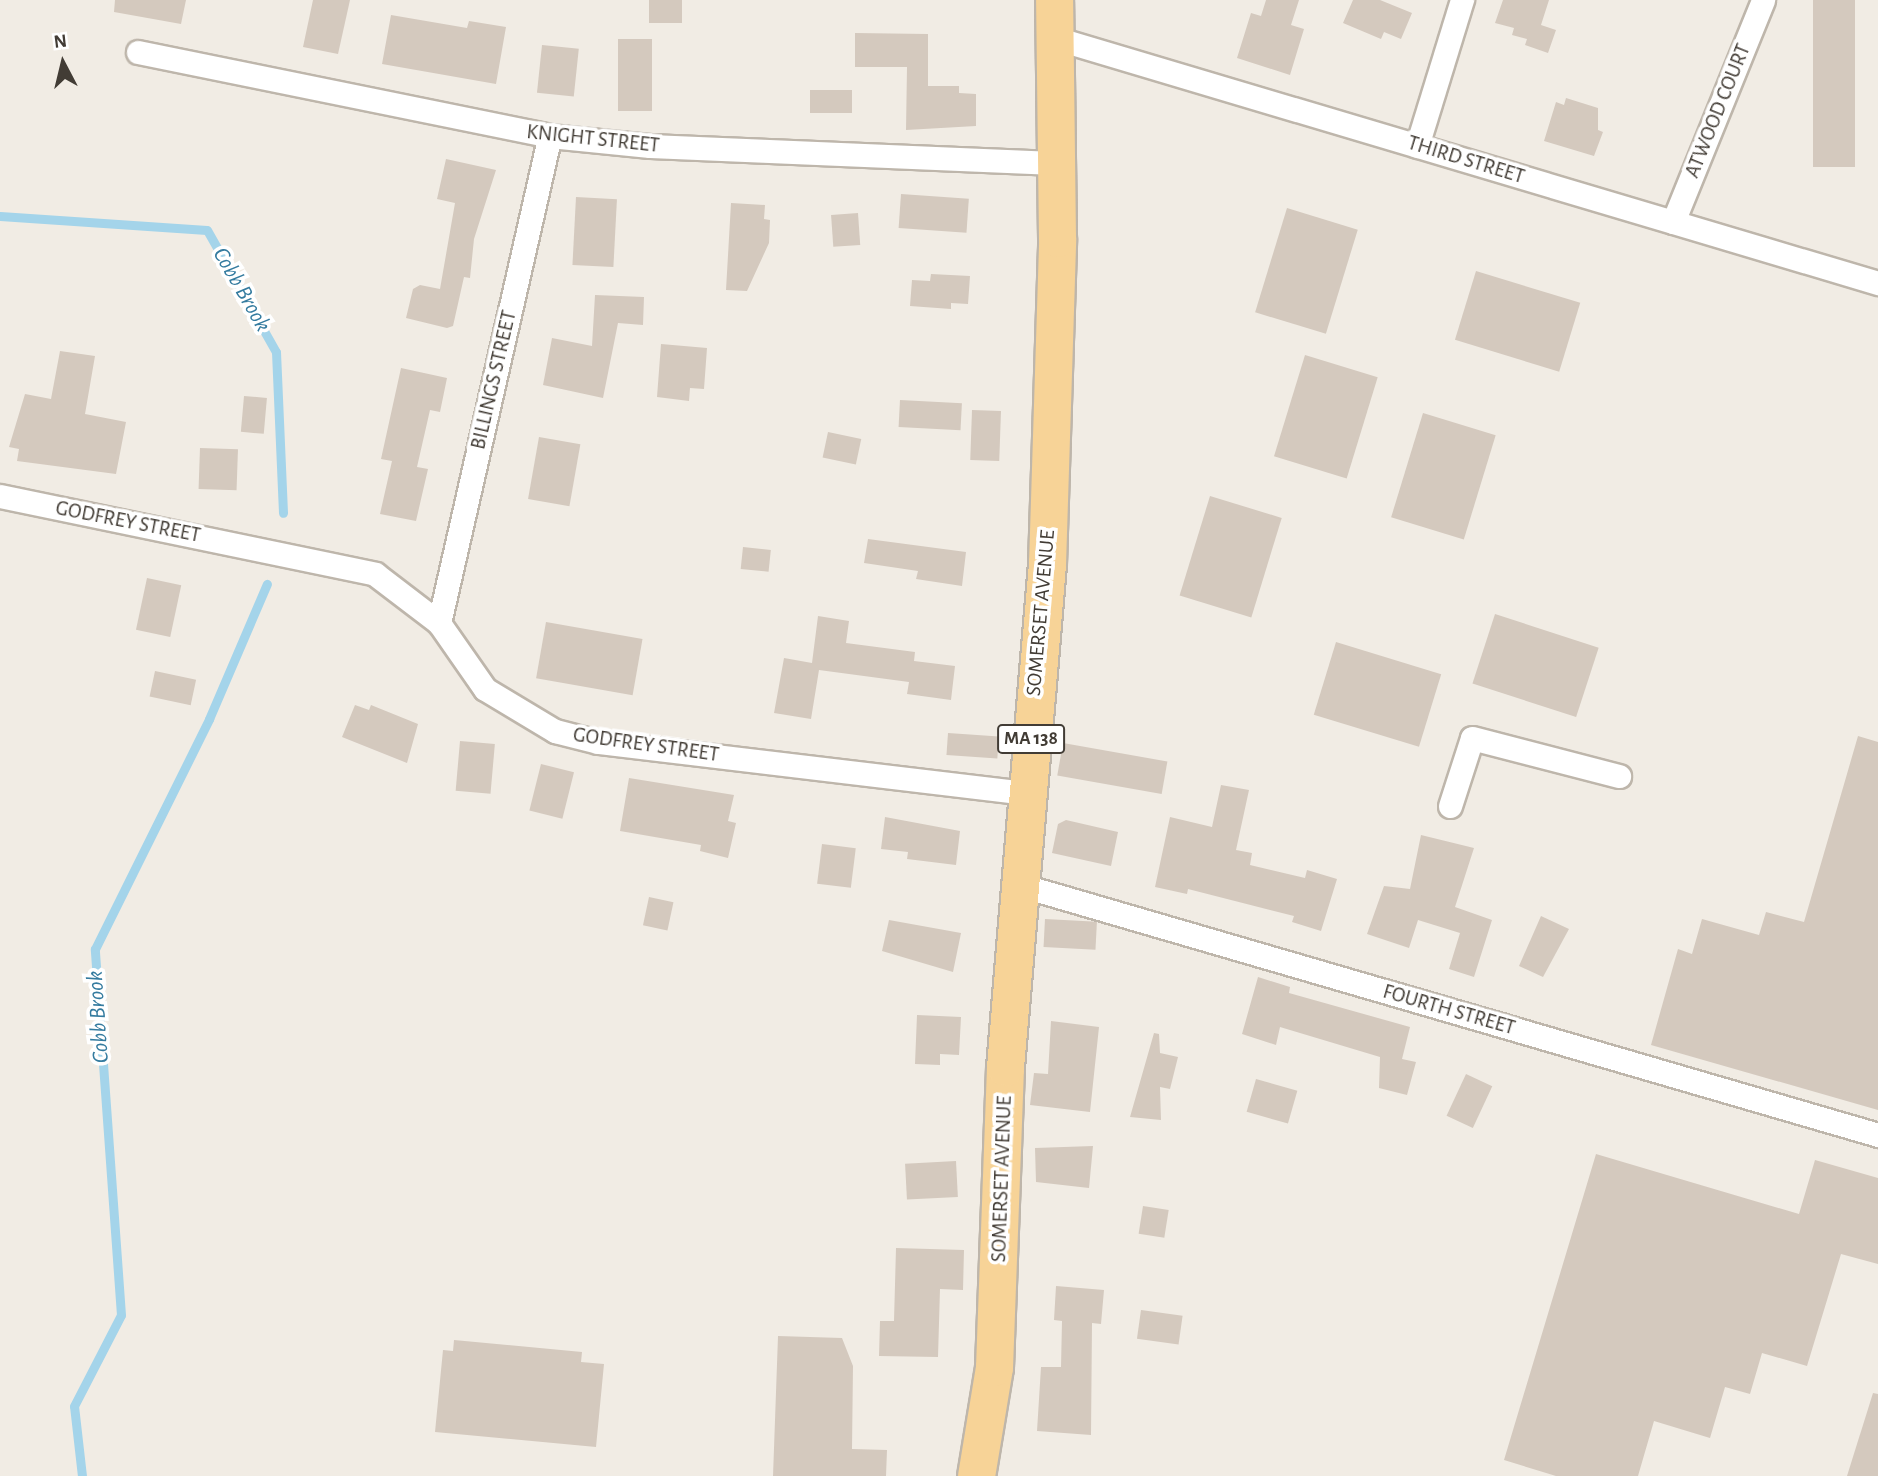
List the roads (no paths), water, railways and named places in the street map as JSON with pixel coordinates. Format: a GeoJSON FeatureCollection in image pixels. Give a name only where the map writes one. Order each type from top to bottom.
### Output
{"type":"FeatureCollection","features":[{"type":"Feature","properties":{"kind":"main road","name":"SOMERSET AVENUE"},"geometry":{"type":"LineString","coordinates":[[976,1476],[994,1367],[1005,1067],[1047,564],[1056,163],[1054,0]]}},
{"type":"Feature","properties":{"kind":"street"},"geometry":{"type":"LineString","coordinates":[[1418,146],[1462,0]]}},
{"type":"Feature","properties":{"kind":"street","name":"ATWOOD COURT"},"geometry":{"type":"LineString","coordinates":[[1673,222],[1763,0]]}},
{"type":"Feature","properties":{"kind":"street","name":"THIRD STREET"},"geometry":{"type":"LineString","coordinates":[[1055,38],[1878,283]]}},
{"type":"Feature","properties":{"kind":"street","name":"KNIGHT STREET"},"geometry":{"type":"LineString","coordinates":[[138,51],[550,136],[1056,163]]}},
{"type":"Feature","properties":{"kind":"street","name":"BILLINGS STREET"},"geometry":{"type":"LineString","coordinates":[[439,623],[550,136]]}},
{"type":"Feature","properties":{"kind":"street","name":"GODFREY STREET"},"geometry":{"type":"LineString","coordinates":[[0,496],[341,563],[398,588],[439,623],[485,689],[555,731],[598,742],[1026,793]]}},
{"type":"Feature","properties":{"kind":"street"},"geometry":{"type":"LineString","coordinates":[[1450,806],[1472,738],[1619,776]]}},
{"type":"Feature","properties":{"kind":"street","name":"FOURTH STREET"},"geometry":{"type":"LineString","coordinates":[[1020,886],[1878,1135]]}},
{"type":"Feature","properties":{"kind":"waterway","name":"Cobb Brook"},"geometry":{"type":"LineString","coordinates":[[0,216],[207,230],[276,352],[283,513]]}},
{"type":"Feature","properties":{"kind":"waterway","name":"Cobb Brook"},"geometry":{"type":"LineString","coordinates":[[82,1476],[74,1406],[121,1315],[95,949],[209,719],[267,584]]}}]}
